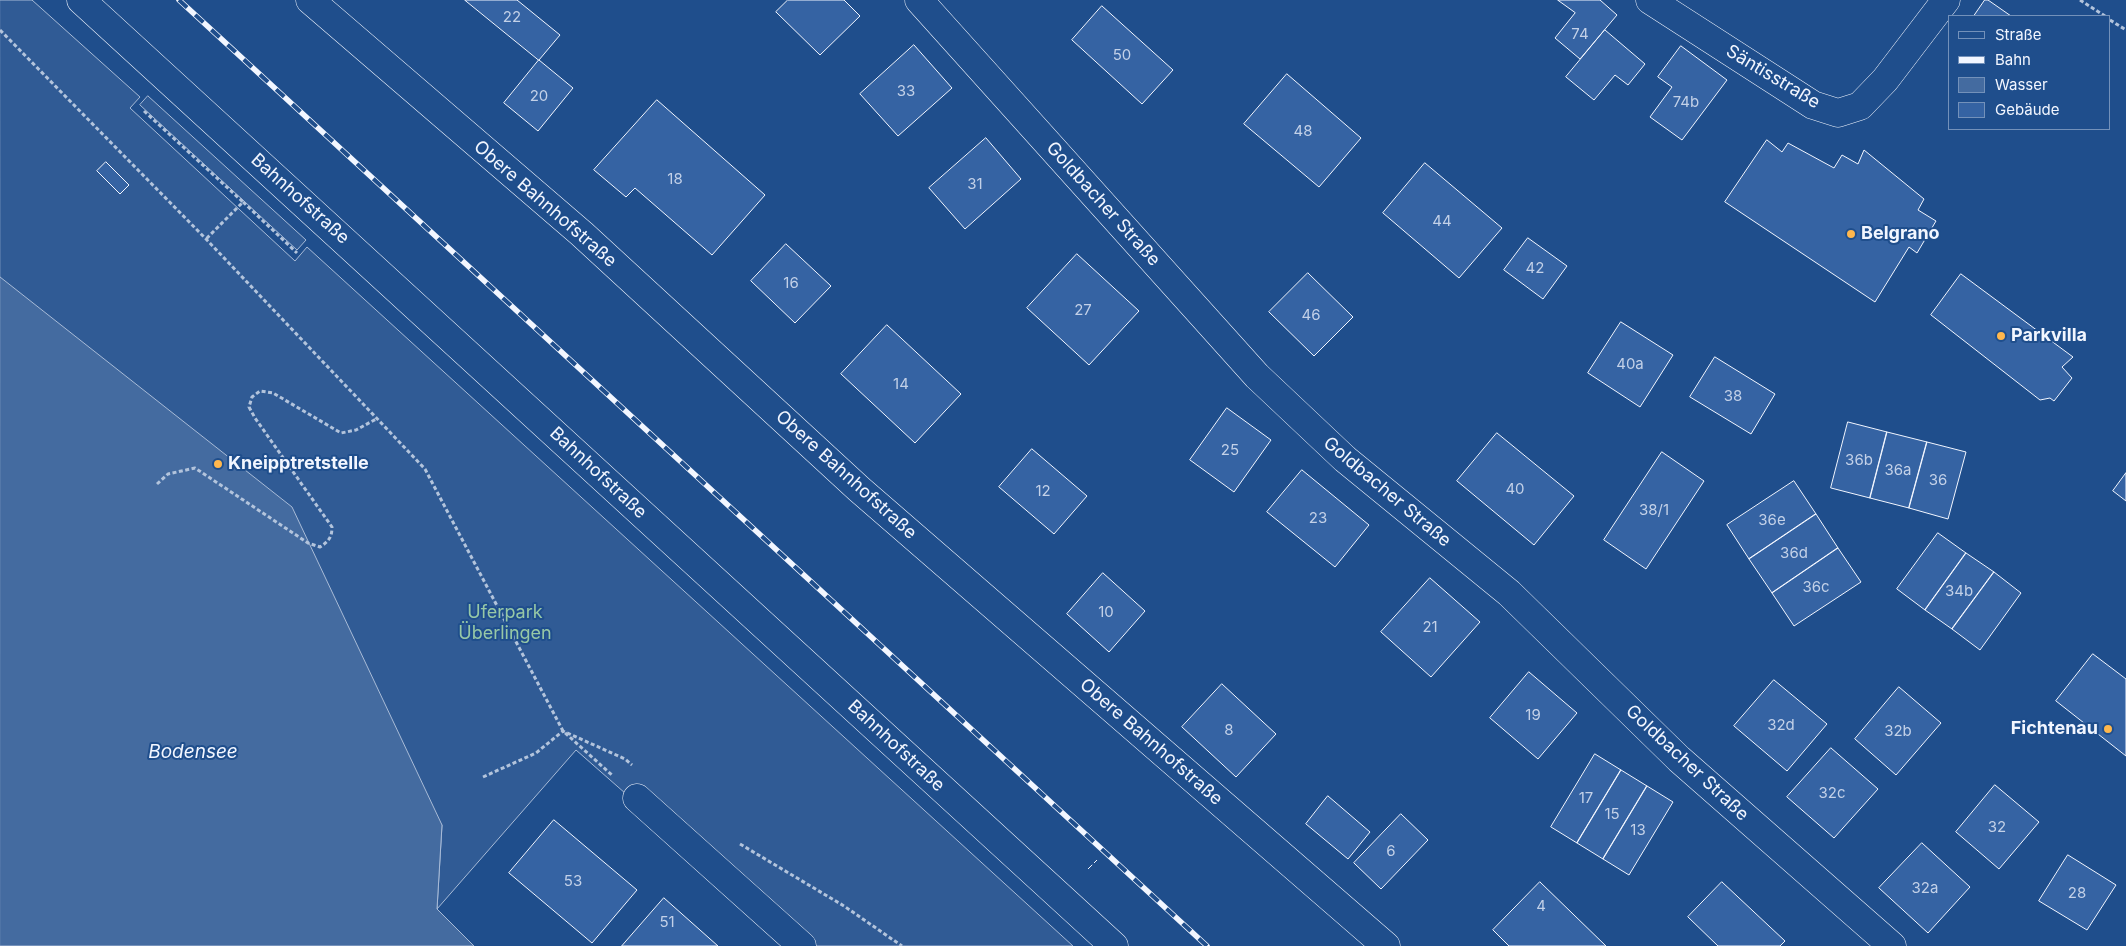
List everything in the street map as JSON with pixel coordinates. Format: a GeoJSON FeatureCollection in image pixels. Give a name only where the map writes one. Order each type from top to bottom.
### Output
{"type":"FeatureCollection","features":[{"type":"Feature","properties":{"kind":"street","name":"Bahnhofstraße"},"geometry":{"type":"LineString","coordinates":[[81,0],[1114,946]]}},
{"type":"Feature","properties":{"kind":"street","name":"Obere Bahnhofstraße"},"geometry":{"type":"LineString","coordinates":[[310,0],[582,234],[859,489],[1386,946]]}},
{"type":"Feature","properties":{"kind":"street","name":"Goldbacher Straße"},"geometry":{"type":"LineString","coordinates":[[919,0],[1257,376],[1346,459],[1509,593],[1679,759],[1892,946]]}},
{"type":"Feature","properties":{"kind":"street","name":"Säntisstraße"},"geometry":{"type":"LineString","coordinates":[[1650,0],[1813,105],[1838,113],[1860,106],[1885,80],[1946,0]]}},
{"type":"Feature","properties":{"kind":"street"},"geometry":{"type":"LineString","coordinates":[[637,798],[802,946]]}},
{"type":"Feature","properties":{"kind":"path"},"geometry":{"type":"LineString","coordinates":[[2080,0],[2103,15]]}},
{"type":"Feature","properties":{"kind":"path"},"geometry":{"type":"LineString","coordinates":[[2111,21],[2126,30]]}},
{"type":"Feature","properties":{"kind":"path"},"geometry":{"type":"LineString","coordinates":[[0,30],[206,240],[425,469],[563,731],[637,798]]}},
{"type":"Feature","properties":{"kind":"path"},"geometry":{"type":"LineString","coordinates":[[144,111],[297,253]]}},
{"type":"Feature","properties":{"kind":"path"},"geometry":{"type":"LineString","coordinates":[[206,240],[243,202]]}},
{"type":"Feature","properties":{"kind":"path"},"geometry":{"type":"LineString","coordinates":[[158,484],[168,474],[195,468],[308,543],[320,547],[328,542],[332,534],[332,526],[249,407],[252,397],[260,391],[274,393],[342,433],[356,430],[378,418]]}},
{"type":"Feature","properties":{"kind":"path"},"geometry":{"type":"LineString","coordinates":[[844,906],[902,946]]}},
{"type":"Feature","properties":{"kind":"shaded area","name":"Uferpark Überlingen"},"geometry":{"type":"Polygon","coordinates":[[[0,0],[32,0],[140,97],[130,108],[295,261],[307,247],[1073,946],[799,946],[576,750],[437,909],[442,825],[0,280],[0,0]]]}},
{"type":"Feature","properties":{"kind":"shaded area"},"geometry":{"type":"Polygon","coordinates":[[[148,96],[306,240],[297,250],[140,105],[148,96]]]}},
{"type":"Feature","properties":{"kind":"water","name":"Bodensee"},"geometry":{"type":"Polygon","coordinates":[[[0,277],[292,507],[442,825],[437,909],[474,946],[0,946],[0,277]]]}},
{"type":"Feature","properties":{"kind":"building"},"geometry":{"type":"Polygon","coordinates":[[[465,0],[517,0],[560,35],[539,60],[465,0]]]}},
{"type":"Feature","properties":{"kind":"building"},"geometry":{"type":"Polygon","coordinates":[[[788,0],[844,0],[860,16],[820,55],[776,12],[788,0]]]}},
{"type":"Feature","properties":{"kind":"building"},"geometry":{"type":"Polygon","coordinates":[[[1558,0],[1600,0],[1617,15],[1580,59],[1555,38],[1575,13],[1558,0]]]}},
{"type":"Feature","properties":{"kind":"building"},"geometry":{"type":"Polygon","coordinates":[[[1985,0],[1988,0],[2010,15],[1975,15],[1985,0]]]}},
{"type":"Feature","properties":{"kind":"building"},"geometry":{"type":"Polygon","coordinates":[[[1102,6],[1173,70],[1142,104],[1072,40],[1102,6]]]}},
{"type":"Feature","properties":{"kind":"building"},"geometry":{"type":"Polygon","coordinates":[[[1605,30],[1645,64],[1628,85],[1615,75],[1594,100],[1566,77],[1605,30]]]}},
{"type":"Feature","properties":{"kind":"building"},"geometry":{"type":"Polygon","coordinates":[[[914,45],[952,88],[898,136],[860,94],[914,45]]]}},
{"type":"Feature","properties":{"kind":"building"},"geometry":{"type":"Polygon","coordinates":[[[1681,46],[1727,80],[1682,140],[1650,117],[1672,87],[1658,77],[1681,46]]]}},
{"type":"Feature","properties":{"kind":"building"},"geometry":{"type":"Polygon","coordinates":[[[539,60],[573,88],[538,131],[504,103],[539,60]]]}},
{"type":"Feature","properties":{"kind":"building"},"geometry":{"type":"Polygon","coordinates":[[[1287,74],[1361,138],[1319,187],[1244,124],[1287,74]]]}},
{"type":"Feature","properties":{"kind":"building"},"geometry":{"type":"Polygon","coordinates":[[[657,100],[765,195],[712,255],[635,188],[626,197],[594,170],[657,100]]]}},
{"type":"Feature","properties":{"kind":"building"},"geometry":{"type":"Polygon","coordinates":[[[986,138],[1021,179],[965,229],[929,188],[986,138]]]}},
{"type":"Feature","properties":{"kind":"building","name":"Belgrano"},"geometry":{"type":"Polygon","coordinates":[[[1767,140],[1782,152],[1788,143],[1834,168],[1842,155],[1858,164],[1864,150],[1924,199],[1918,210],[1936,221],[1917,253],[1909,247],[1875,302],[1725,202],[1767,140]]]}},
{"type":"Feature","properties":{"kind":"building"},"geometry":{"type":"Polygon","coordinates":[[[106,162],[129,185],[120,194],[97,171],[106,162]]]}},
{"type":"Feature","properties":{"kind":"building"},"geometry":{"type":"Polygon","coordinates":[[[1425,163],[1502,228],[1459,278],[1383,213],[1425,163]]]}},
{"type":"Feature","properties":{"kind":"building"},"geometry":{"type":"Polygon","coordinates":[[[1528,238],[1567,266],[1543,299],[1504,270],[1528,238]]]}},
{"type":"Feature","properties":{"kind":"building"},"geometry":{"type":"Polygon","coordinates":[[[786,244],[831,286],[795,323],[751,281],[786,244]]]}},
{"type":"Feature","properties":{"kind":"building"},"geometry":{"type":"Polygon","coordinates":[[[1077,254],[1139,311],[1089,365],[1027,308],[1077,254]]]}},
{"type":"Feature","properties":{"kind":"building"},"geometry":{"type":"Polygon","coordinates":[[[1308,273],[1353,317],[1314,356],[1269,312],[1308,273]]]}},
{"type":"Feature","properties":{"kind":"building","name":"Parkvilla"},"geometry":{"type":"Polygon","coordinates":[[[1961,274],[2073,357],[2062,367],[2072,378],[2054,401],[2050,398],[2040,400],[1931,315],[1961,274]]]}},
{"type":"Feature","properties":{"kind":"building"},"geometry":{"type":"Polygon","coordinates":[[[1621,322],[1673,355],[1640,407],[1588,373],[1621,322]]]}},
{"type":"Feature","properties":{"kind":"building"},"geometry":{"type":"Polygon","coordinates":[[[887,325],[961,394],[915,443],[841,374],[887,325]]]}},
{"type":"Feature","properties":{"kind":"building"},"geometry":{"type":"Polygon","coordinates":[[[1715,357],[1775,394],[1751,434],[1690,397],[1715,357]]]}},
{"type":"Feature","properties":{"kind":"building"},"geometry":{"type":"Polygon","coordinates":[[[1227,408],[1271,440],[1234,492],[1190,460],[1227,408]]]}},
{"type":"Feature","properties":{"kind":"building"},"geometry":{"type":"Polygon","coordinates":[[[1848,422],[1887,432],[1870,498],[1831,488],[1848,422]]]}},
{"type":"Feature","properties":{"kind":"building"},"geometry":{"type":"Polygon","coordinates":[[[1887,432],[1927,442],[1909,508],[1870,498],[1887,432]]]}},
{"type":"Feature","properties":{"kind":"building"},"geometry":{"type":"Polygon","coordinates":[[[1497,433],[1574,496],[1534,545],[1457,481],[1497,433]]]}},
{"type":"Feature","properties":{"kind":"building"},"geometry":{"type":"Polygon","coordinates":[[[1927,442],[1966,452],[1948,519],[1909,508],[1927,442]]]}},
{"type":"Feature","properties":{"kind":"building"},"geometry":{"type":"Polygon","coordinates":[[[1032,449],[1087,496],[1054,534],[999,487],[1032,449]]]}},
{"type":"Feature","properties":{"kind":"building"},"geometry":{"type":"Polygon","coordinates":[[[1662,452],[1704,481],[1646,569],[1604,540],[1662,452]]]}},
{"type":"Feature","properties":{"kind":"building"},"geometry":{"type":"Polygon","coordinates":[[[1302,470],[1369,525],[1335,567],[1267,512],[1302,470]]]}},
{"type":"Feature","properties":{"kind":"building"},"geometry":{"type":"Polygon","coordinates":[[[2126,473],[2126,501],[2113,491],[2126,473]]]}},
{"type":"Feature","properties":{"kind":"building"},"geometry":{"type":"Polygon","coordinates":[[[1794,481],[1816,514],[1749,559],[1727,525],[1794,481]]]}},
{"type":"Feature","properties":{"kind":"building"},"geometry":{"type":"Polygon","coordinates":[[[1816,514],[1838,548],[1772,593],[1749,559],[1816,514]]]}},
{"type":"Feature","properties":{"kind":"building"},"geometry":{"type":"Polygon","coordinates":[[[1938,533],[1966,553],[1925,610],[1897,589],[1938,533]]]}},
{"type":"Feature","properties":{"kind":"building"},"geometry":{"type":"Polygon","coordinates":[[[1838,548],[1861,582],[1794,626],[1772,593],[1838,548]]]}},
{"type":"Feature","properties":{"kind":"building"},"geometry":{"type":"Polygon","coordinates":[[[1966,553],[1994,572],[1952,629],[1925,610],[1966,553]]]}},
{"type":"Feature","properties":{"kind":"building"},"geometry":{"type":"Polygon","coordinates":[[[1994,572],[2021,593],[1980,650],[1952,629],[1994,572]]]}},
{"type":"Feature","properties":{"kind":"building"},"geometry":{"type":"Polygon","coordinates":[[[1103,573],[1145,611],[1109,652],[1067,614],[1103,573]]]}},
{"type":"Feature","properties":{"kind":"building"},"geometry":{"type":"Polygon","coordinates":[[[1430,578],[1480,622],[1431,677],[1381,632],[1430,578]]]}},
{"type":"Feature","properties":{"kind":"building","name":"Fichtenau"},"geometry":{"type":"Polygon","coordinates":[[[2093,654],[2126,679],[2126,756],[2056,701],[2093,654]]]}},
{"type":"Feature","properties":{"kind":"building"},"geometry":{"type":"Polygon","coordinates":[[[1529,672],[1577,713],[1538,759],[1490,718],[1529,672]]]}},
{"type":"Feature","properties":{"kind":"building"},"geometry":{"type":"Polygon","coordinates":[[[1774,680],[1827,724],[1787,771],[1734,726],[1774,680]]]}},
{"type":"Feature","properties":{"kind":"building"},"geometry":{"type":"Polygon","coordinates":[[[1222,684],[1276,734],[1236,777],[1182,727],[1222,684]]]}},
{"type":"Feature","properties":{"kind":"building"},"geometry":{"type":"Polygon","coordinates":[[[1899,687],[1941,723],[1896,775],[1855,739],[1899,687]]]}},
{"type":"Feature","properties":{"kind":"building"},"geometry":{"type":"Polygon","coordinates":[[[1831,748],[1878,789],[1834,838],[1787,797],[1831,748]]]}},
{"type":"Feature","properties":{"kind":"building"},"geometry":{"type":"Polygon","coordinates":[[[1595,754],[1621,770],[1577,843],[1551,827],[1595,754]]]}},
{"type":"Feature","properties":{"kind":"building"},"geometry":{"type":"Polygon","coordinates":[[[1621,770],[1647,786],[1603,859],[1577,843],[1621,770]]]}},
{"type":"Feature","properties":{"kind":"building"},"geometry":{"type":"Polygon","coordinates":[[[1995,785],[2039,822],[1999,869],[1956,832],[1995,785]]]}},
{"type":"Feature","properties":{"kind":"building"},"geometry":{"type":"Polygon","coordinates":[[[1647,786],[1673,802],[1629,875],[1603,859],[1647,786]]]}},
{"type":"Feature","properties":{"kind":"building"},"geometry":{"type":"Polygon","coordinates":[[[1328,796],[1370,832],[1348,859],[1306,824],[1328,796]]]}},
{"type":"Feature","properties":{"kind":"building"},"geometry":{"type":"Polygon","coordinates":[[[1401,814],[1428,840],[1381,889],[1354,863],[1401,814]]]}},
{"type":"Feature","properties":{"kind":"building"},"geometry":{"type":"Polygon","coordinates":[[[554,820],[637,890],[592,943],[509,873],[554,820]]]}},
{"type":"Feature","properties":{"kind":"building"},"geometry":{"type":"Polygon","coordinates":[[[1922,843],[1970,887],[1928,933],[1879,888],[1922,843]]]}},
{"type":"Feature","properties":{"kind":"building"},"geometry":{"type":"Polygon","coordinates":[[[2068,855],[2116,885],[2087,930],[2039,901],[2068,855]]]}},
{"type":"Feature","properties":{"kind":"building"},"geometry":{"type":"Polygon","coordinates":[[[1540,882],[1606,946],[1509,946],[1493,930],[1540,882]]]}},
{"type":"Feature","properties":{"kind":"building"},"geometry":{"type":"Polygon","coordinates":[[[1722,882],[1785,941],[1780,946],[1718,946],[1688,917],[1722,882]]]}},
{"type":"Feature","properties":{"kind":"building"},"geometry":{"type":"Polygon","coordinates":[[[664,898],[718,946],[622,946],[664,898]]]}},
{"type":"Feature","properties":{"kind":"railway"},"geometry":{"type":"LineString","coordinates":[[179,0],[1207,946]]}},
{"type":"Feature","properties":{"kind":"fence"},"geometry":{"type":"LineString","coordinates":[[1088,869],[1097,860]]}},
{"type":"Feature","properties":{"kind":"place","name":"Belgrano"},"geometry":{"type":"Point","coordinates":[1851,234]}},
{"type":"Feature","properties":{"kind":"place","name":"Parkvilla"},"geometry":{"type":"Point","coordinates":[2001,336]}},
{"type":"Feature","properties":{"kind":"place","name":"Kneipptretstelle"},"geometry":{"type":"Point","coordinates":[218,464]}},
{"type":"Feature","properties":{"kind":"place","name":"Fichtenau"},"geometry":{"type":"Point","coordinates":[2108,729]}}]}
